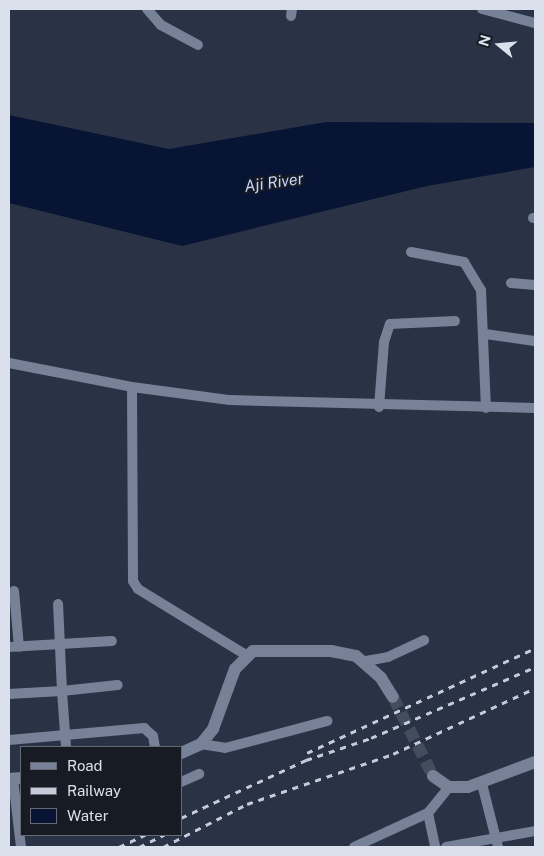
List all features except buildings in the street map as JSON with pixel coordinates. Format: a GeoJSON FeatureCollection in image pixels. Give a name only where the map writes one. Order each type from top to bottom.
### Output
{"type":"FeatureCollection","features":[{"type":"Feature","properties":{"kind":"street"},"geometry":{"type":"LineString","coordinates":[[147,9],[160,25],[198,45]]}},
{"type":"Feature","properties":{"kind":"street"},"geometry":{"type":"LineString","coordinates":[[482,9],[492,10],[535,23]]}},
{"type":"Feature","properties":{"kind":"street"},"geometry":{"type":"LineString","coordinates":[[411,252],[464,262],[484,299],[486,408]]}},
{"type":"Feature","properties":{"kind":"street"},"geometry":{"type":"LineString","coordinates":[[511,283],[535,285]]}},
{"type":"Feature","properties":{"kind":"street"},"geometry":{"type":"LineString","coordinates":[[379,407],[384,342],[390,324],[455,321]]}},
{"type":"Feature","properties":{"kind":"street"},"geometry":{"type":"LineString","coordinates":[[485,334],[535,341]]}},
{"type":"Feature","properties":{"kind":"street"},"geometry":{"type":"LineString","coordinates":[[9,363],[132,387],[230,400],[379,407],[535,408]]}},
{"type":"Feature","properties":{"kind":"street"},"geometry":{"type":"LineString","coordinates":[[132,387],[133,581],[138,588],[246,655]]}},
{"type":"Feature","properties":{"kind":"street"},"geometry":{"type":"LineString","coordinates":[[14,591],[14,647],[112,641]]}},
{"type":"Feature","properties":{"kind":"street"},"geometry":{"type":"LineString","coordinates":[[58,604],[66,746]]}},
{"type":"Feature","properties":{"kind":"street"},"geometry":{"type":"LineString","coordinates":[[182,753],[201,744],[213,729],[235,669],[246,655],[264,650],[331,651],[366,661],[388,657],[424,640]]}},
{"type":"Feature","properties":{"kind":"street"},"geometry":{"type":"LineString","coordinates":[[366,661],[393,697]]}},
{"type":"Feature","properties":{"kind":"street"},"geometry":{"type":"LineString","coordinates":[[9,694],[118,685]]}},
{"type":"Feature","properties":{"kind":"street"},"geometry":{"type":"LineString","coordinates":[[201,744],[225,748],[328,721]]}},
{"type":"Feature","properties":{"kind":"street"},"geometry":{"type":"LineString","coordinates":[[9,740],[144,728],[153,736],[155,746]]}},
{"type":"Feature","properties":{"kind":"street"},"geometry":{"type":"LineString","coordinates":[[433,776],[449,787],[482,784],[535,762]]}},
{"type":"Feature","properties":{"kind":"street"},"geometry":{"type":"LineString","coordinates":[[182,782],[199,774]]}},
{"type":"Feature","properties":{"kind":"street"},"geometry":{"type":"LineString","coordinates":[[14,779],[20,827]]}},
{"type":"Feature","properties":{"kind":"street"},"geometry":{"type":"LineString","coordinates":[[482,784],[497,843]]}},
{"type":"Feature","properties":{"kind":"street"},"geometry":{"type":"LineString","coordinates":[[354,847],[428,813],[449,787]]}},
{"type":"Feature","properties":{"kind":"street"},"geometry":{"type":"LineString","coordinates":[[428,813],[435,847]]}},
{"type":"Feature","properties":{"kind":"street"},"geometry":{"type":"LineString","coordinates":[[446,847],[497,843],[535,831]]}},
{"type":"Feature","properties":{"kind":"water","name":"Aji River"},"geometry":{"type":"Polygon","coordinates":[[[9,115],[169,149],[326,122],[535,123],[535,167],[427,186],[182,246],[9,203],[9,115]]]}},
{"type":"Feature","properties":{"kind":"tunnel"},"geometry":{"type":"LineString","coordinates":[[393,697],[433,776]]}},
{"type":"Feature","properties":{"kind":"railway"},"geometry":{"type":"LineString","coordinates":[[307,753],[535,648]]}},
{"type":"Feature","properties":{"kind":"railway"},"geometry":{"type":"LineString","coordinates":[[182,818],[306,760],[371,738],[535,667]]}},
{"type":"Feature","properties":{"kind":"railway"},"geometry":{"type":"LineString","coordinates":[[163,847],[247,804],[393,754],[535,688]]}},
{"type":"Feature","properties":{"kind":"railway"},"geometry":{"type":"LineString","coordinates":[[119,847],[143,836]]}},
{"type":"Feature","properties":{"kind":"railway"},"geometry":{"type":"LineString","coordinates":[[139,847],[162,836]]}}]}
